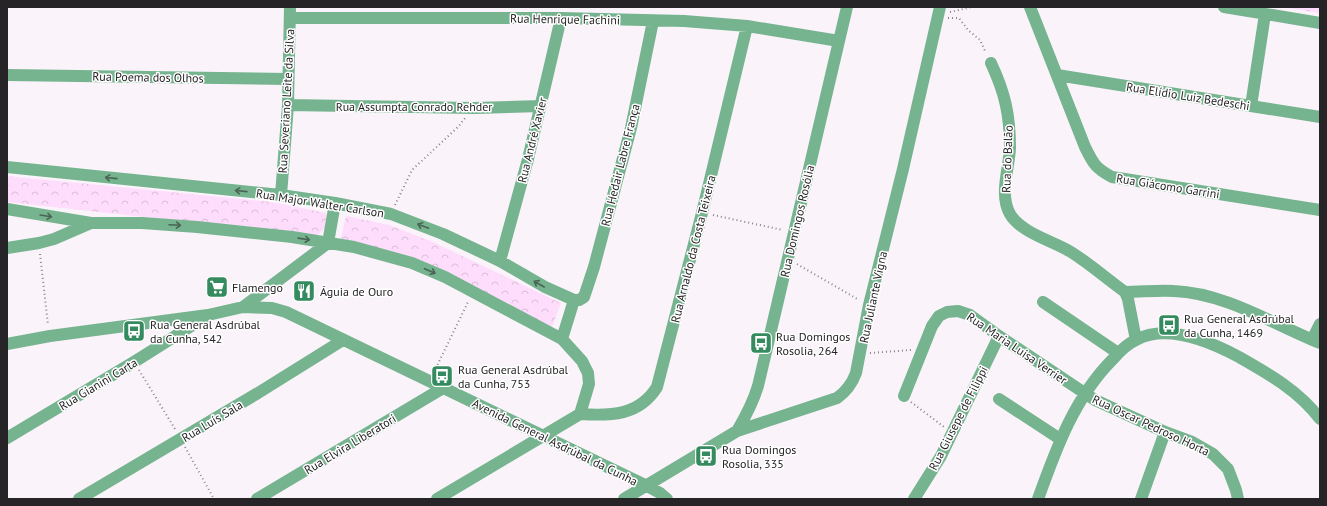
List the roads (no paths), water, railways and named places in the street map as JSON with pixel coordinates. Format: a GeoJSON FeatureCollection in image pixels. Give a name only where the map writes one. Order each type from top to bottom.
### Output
{"type":"FeatureCollection","features":[{"type":"Feature","properties":{"kind":"street","name":"Rua Domingos Rosólia"},"geometry":{"type":"LineString","coordinates":[[737,431],[753,401],[758,386],[847,7]]}},
{"type":"Feature","properties":{"kind":"street","name":"Rua Giácomo Garrini"},"geometry":{"type":"LineString","coordinates":[[1030,7],[1092,161],[1099,170],[1112,177],[1320,210]]}},
{"type":"Feature","properties":{"kind":"street"},"geometry":{"type":"LineString","coordinates":[[1224,7],[1320,23]]}},
{"type":"Feature","properties":{"kind":"street","name":"Rua Henrique Fachini"},"geometry":{"type":"LineString","coordinates":[[290,12],[684,21],[747,26],[839,41]]}},
{"type":"Feature","properties":{"kind":"street","name":"Rua Severiano Leite da Silva"},"geometry":{"type":"LineString","coordinates":[[281,195],[288,105],[290,12]]}},
{"type":"Feature","properties":{"kind":"street","name":"Rua Juliante Vigna"},"geometry":{"type":"LineString","coordinates":[[624,499],[737,431],[837,398],[852,384],[856,373],[869,305],[903,168],[938,13]]}},
{"type":"Feature","properties":{"kind":"street"},"geometry":{"type":"LineString","coordinates":[[1251,106],[1265,14]]}},
{"type":"Feature","properties":{"kind":"street","name":"Rua André Xavier"},"geometry":{"type":"LineString","coordinates":[[500,261],[528,159],[561,18]]}},
{"type":"Feature","properties":{"kind":"street","name":"Rua Hedair Labre França"},"geometry":{"type":"LineString","coordinates":[[574,300],[579,300],[584,297],[594,267],[631,128],[653,21]]}},
{"type":"Feature","properties":{"kind":"street","name":"Rua Arnaldo da Costa Teixeira"},"geometry":{"type":"LineString","coordinates":[[580,414],[604,416],[627,411],[645,402],[652,396],[657,387],[702,213],[747,26]]}},
{"type":"Feature","properties":{"kind":"street","name":"Rua do Balão"},"geometry":{"type":"LineString","coordinates":[[991,63],[1000,83],[1006,102],[1010,149],[1005,203],[1010,215],[1019,225],[1072,253],[1125,292]]}},
{"type":"Feature","properties":{"kind":"street","name":"Rua Poema dos Olhos"},"geometry":{"type":"LineString","coordinates":[[7,75],[288,80]]}},
{"type":"Feature","properties":{"kind":"street","name":"Rua Elídio Luiz Bedeschi"},"geometry":{"type":"LineString","coordinates":[[1057,75],[1320,117]]}},
{"type":"Feature","properties":{"kind":"street","name":"Rua Assumpta Conrado Rehder"},"geometry":{"type":"LineString","coordinates":[[288,105],[474,108],[540,106]]}},
{"type":"Feature","properties":{"kind":"street","name":"Rua Major Walter Carlson"},"geometry":{"type":"LineString","coordinates":[[7,167],[281,195],[335,203],[391,214],[443,234],[500,261],[545,287],[574,300]]}},
{"type":"Feature","properties":{"kind":"street"},"geometry":{"type":"LineString","coordinates":[[244,307],[328,243],[335,203]]}},
{"type":"Feature","properties":{"kind":"street"},"geometry":{"type":"LineString","coordinates":[[7,209],[91,223],[142,223],[197,227],[354,247],[412,263],[446,277],[562,339],[582,361],[588,373],[589,384],[580,414],[437,499]]}},
{"type":"Feature","properties":{"kind":"street"},"geometry":{"type":"LineString","coordinates":[[7,248],[39,243],[69,233],[91,223]]}},
{"type":"Feature","properties":{"kind":"street"},"geometry":{"type":"LineString","coordinates":[[1136,340],[1128,299],[1125,292],[1175,291],[1205,296],[1240,307],[1316,341],[1320,324]]}},
{"type":"Feature","properties":{"kind":"street"},"geometry":{"type":"LineString","coordinates":[[562,339],[574,300]]}},
{"type":"Feature","properties":{"kind":"street"},"geometry":{"type":"LineString","coordinates":[[1043,302],[1118,353]]}},
{"type":"Feature","properties":{"kind":"street","name":"Avenida General Asdrúbal da Cunha"},"geometry":{"type":"LineString","coordinates":[[7,344],[50,336],[208,315],[244,307],[272,308],[286,312],[647,486],[667,499]]}},
{"type":"Feature","properties":{"kind":"street","name":"Rua Maria Luisa Verrier"},"geometry":{"type":"LineString","coordinates":[[904,396],[932,326],[939,316],[947,312],[958,311],[970,315],[1085,394]]}},
{"type":"Feature","properties":{"kind":"street","name":"Rua Gianini Carta"},"geometry":{"type":"LineString","coordinates":[[7,438],[134,362],[208,315]]}},
{"type":"Feature","properties":{"kind":"street"},"geometry":{"type":"LineString","coordinates":[[1038,499],[1060,439],[1085,394],[1105,366],[1118,353],[1136,340],[1150,335],[1168,333],[1190,337],[1220,346],[1269,374],[1294,391],[1320,419]]}},
{"type":"Feature","properties":{"kind":"street","name":"Rua Giusepe de Filippi"},"geometry":{"type":"LineString","coordinates":[[914,499],[941,456],[999,336]]}},
{"type":"Feature","properties":{"kind":"street","name":"Rua Luís Sala"},"geometry":{"type":"LineString","coordinates":[[79,499],[258,393],[343,340]]}},
{"type":"Feature","properties":{"kind":"street","name":"Rua Elvira Liberatori"},"geometry":{"type":"LineString","coordinates":[[257,499],[443,388]]}},
{"type":"Feature","properties":{"kind":"street","name":"Rua Oscar Pedroso Horta"},"geometry":{"type":"LineString","coordinates":[[1085,394],[1165,432],[1192,442],[1213,454],[1228,469],[1238,499]]}},
{"type":"Feature","properties":{"kind":"street"},"geometry":{"type":"LineString","coordinates":[[999,399],[1060,439]]}},
{"type":"Feature","properties":{"kind":"street"},"geometry":{"type":"LineString","coordinates":[[1141,499],[1165,432]]}},
{"type":"Feature","properties":{"kind":"place","name":"Flamengo"},"geometry":{"type":"Point","coordinates":[217,287]}},
{"type":"Feature","properties":{"kind":"place","name":"Águia de Ouro"},"geometry":{"type":"Point","coordinates":[304,291]}},
{"type":"Feature","properties":{"kind":"place","name":"Rua General Asdrúbal da Cunha, 1469"},"geometry":{"type":"Point","coordinates":[1169,325]}},
{"type":"Feature","properties":{"kind":"place","name":"Rua General Asdrúbal da Cunha, 542"},"geometry":{"type":"Point","coordinates":[134,331]}},
{"type":"Feature","properties":{"kind":"place","name":"Rua Domingos Rosolia, 264"},"geometry":{"type":"Point","coordinates":[761,343]}},
{"type":"Feature","properties":{"kind":"place","name":"Rua General Asdrúbal da Cunha, 753"},"geometry":{"type":"Point","coordinates":[442,376]}},
{"type":"Feature","properties":{"kind":"place","name":"Rua Domingos Rosolia, 335"},"geometry":{"type":"Point","coordinates":[706,456]}}]}
